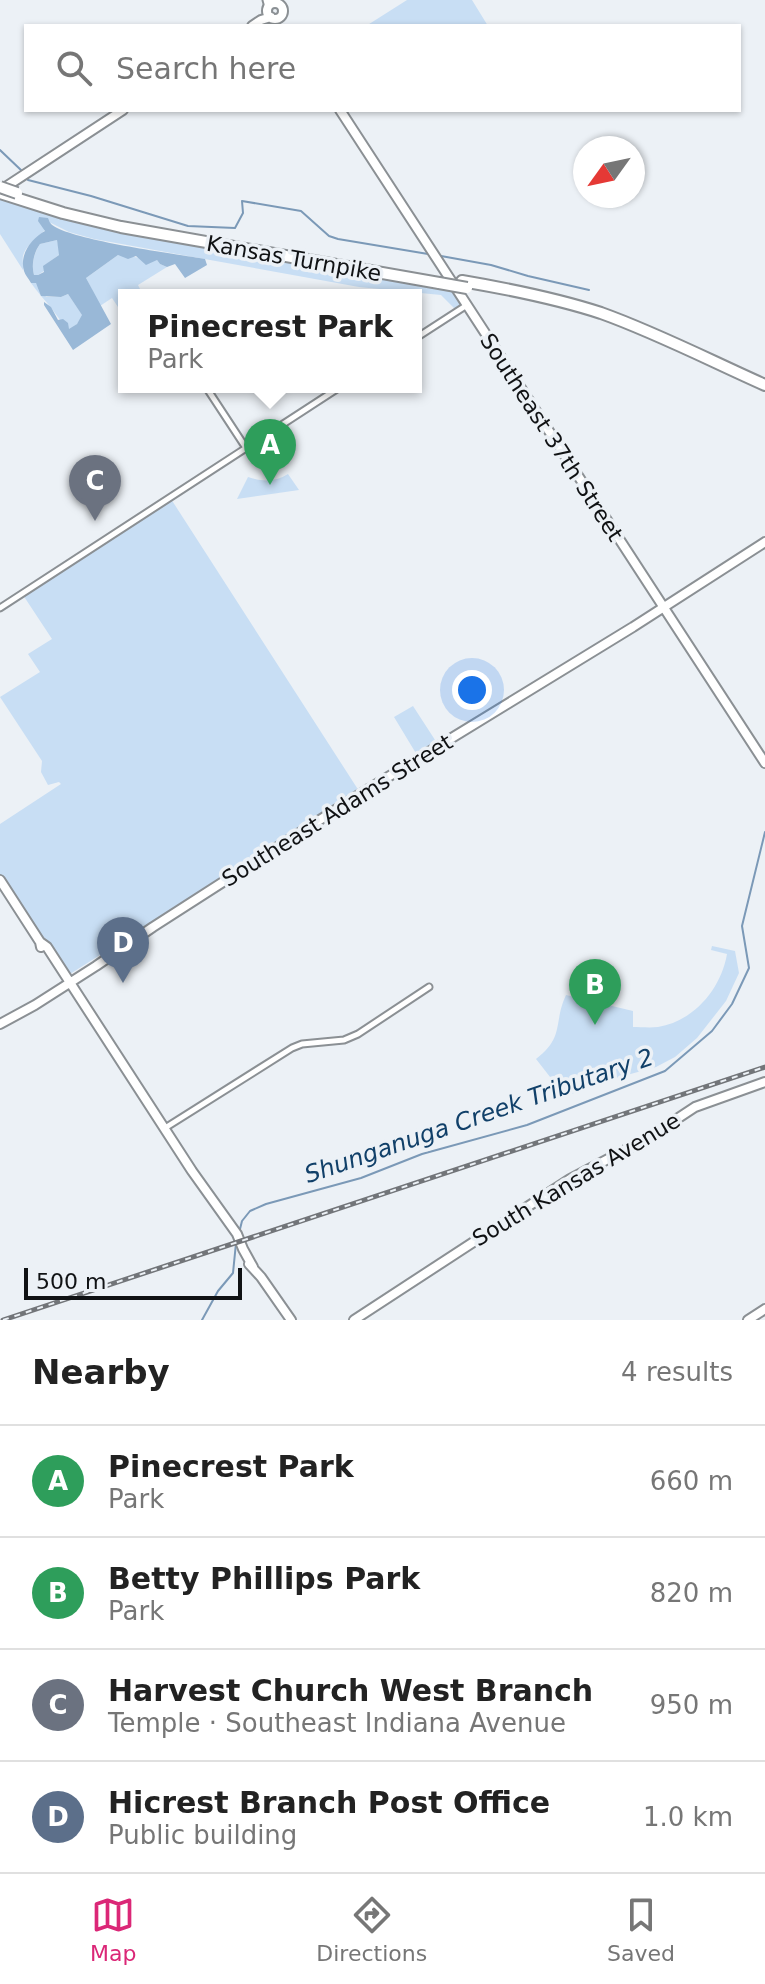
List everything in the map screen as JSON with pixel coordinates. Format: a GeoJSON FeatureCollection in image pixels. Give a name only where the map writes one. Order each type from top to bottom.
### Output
{"type":"FeatureCollection","features":[{"type":"Feature","properties":{"kind":"highway","name":"Kansas Turnpike"},"geometry":{"type":"LineString","coordinates":[[5,192],[155,228],[438,280],[536,294],[603,314],[765,385]]}},
{"type":"Feature","properties":{"kind":"highway","name":"Kansas Turnpike"},"geometry":{"type":"LineString","coordinates":[[464,284],[546,303],[604,321],[765,392]]}},
{"type":"Feature","properties":{"kind":"main road"},"geometry":{"type":"LineString","coordinates":[[255,24],[276,12]]}},
{"type":"Feature","properties":{"kind":"main road"},"geometry":{"type":"LineString","coordinates":[[5,192],[18,178],[120,112]]}},
{"type":"Feature","properties":{"kind":"main road","name":"Southeast 37th Street"},"geometry":{"type":"LineString","coordinates":[[341,112],[765,763]]}},
{"type":"Feature","properties":{"kind":"main road","name":"Southeast Adams Street"},"geometry":{"type":"LineString","coordinates":[[0,1024],[765,542]]}},
{"type":"Feature","properties":{"kind":"main road"},"geometry":{"type":"LineString","coordinates":[[0,880],[109,1050],[237,1234],[253,1267],[291,1320]]}},
{"type":"Feature","properties":{"kind":"main road","name":"South Kansas Avenue"},"geometry":{"type":"LineString","coordinates":[[354,1320],[570,1179],[646,1139],[695,1107],[765,1082]]}},
{"type":"Feature","properties":{"kind":"main road"},"geometry":{"type":"LineString","coordinates":[[748,1320],[765,1309]]}},
{"type":"Feature","properties":{"kind":"main road"},"geometry":{"type":"LineString","coordinates":[[758,1320],[765,1316]]}},
{"type":"Feature","properties":{"kind":"street"},"geometry":{"type":"LineString","coordinates":[[422,334],[467,305]]}},
{"type":"Feature","properties":{"kind":"street"},"geometry":{"type":"LineString","coordinates":[[210,393],[246,448]]}},
{"type":"Feature","properties":{"kind":"street"},"geometry":{"type":"LineString","coordinates":[[0,608],[331,393]]}},
{"type":"Feature","properties":{"kind":"street"},"geometry":{"type":"LineString","coordinates":[[164,1129],[292,1048],[302,1044],[331,1043],[358,1034],[429,987]]}},
{"type":"Feature","properties":{"kind":"shaded area"},"geometry":{"type":"Polygon","coordinates":[[[407,0],[472,0],[487,24],[369,24],[407,0]]]}},
{"type":"Feature","properties":{"kind":"shaded area"},"geometry":{"type":"Polygon","coordinates":[[[0,196],[46,211],[453,287],[463,304],[455,309],[441,295],[422,293],[422,289],[359,287],[94,239],[51,223],[25,251],[23,270],[0,234],[0,196]]]}},
{"type":"Feature","properties":{"kind":"shaded area"},"geometry":{"type":"Polygon","coordinates":[[[39,217],[48,218],[61,230],[78,236],[205,259],[207,265],[185,278],[175,264],[167,267],[157,260],[146,265],[136,256],[128,259],[118,255],[86,278],[111,324],[73,350],[44,302],[51,307],[58,320],[68,323],[69,329],[77,324],[82,315],[68,294],[61,297],[41,296],[36,283],[31,283],[24,271],[23,259],[28,247],[45,231],[38,221],[39,217]],[[57,240],[40,244],[34,259],[34,275],[44,272],[43,266],[59,255],[57,240]]]}},
{"type":"Feature","properties":{"kind":"shaded area"},"geometry":{"type":"Polygon","coordinates":[[[57,240],[60,254],[44,266],[44,271],[34,275],[34,259],[40,244],[57,240]]]}},
{"type":"Feature","properties":{"kind":"shaded area"},"geometry":{"type":"Polygon","coordinates":[[[118,255],[157,260],[167,267],[138,285],[140,289],[118,289],[118,307],[112,298],[100,306],[86,278],[118,255]]]}},
{"type":"Feature","properties":{"kind":"shaded area"},"geometry":{"type":"Polygon","coordinates":[[[31,283],[36,283],[46,297],[68,294],[83,316],[77,324],[69,330],[31,283]]]}},
{"type":"Feature","properties":{"kind":"shaded area"},"geometry":{"type":"Polygon","coordinates":[[[288,474],[299,490],[237,499],[248,477],[268,480],[288,474]]]}},
{"type":"Feature","properties":{"kind":"shaded area"},"geometry":{"type":"Polygon","coordinates":[[[171,499],[359,791],[68,974],[0,874],[0,824],[61,784],[48,785],[41,772],[42,761],[0,697],[40,672],[28,654],[52,639],[23,595],[171,499]]]}},
{"type":"Feature","properties":{"kind":"shaded area"},"geometry":{"type":"Polygon","coordinates":[[[413,706],[437,743],[417,755],[394,717],[413,706]]]}},
{"type":"Feature","properties":{"kind":"shaded area"},"geometry":{"type":"Polygon","coordinates":[[[712,946],[735,951],[739,973],[726,1001],[697,1038],[675,1057],[656,1067],[598,1083],[557,1100],[554,1082],[536,1059],[555,1036],[566,995],[633,1011],[633,1027],[671,1024],[704,1001],[719,979],[727,954],[711,950],[712,946]]]}},
{"type":"Feature","properties":{"kind":"waterway"},"geometry":{"type":"LineString","coordinates":[[0,150],[22,171]]}},
{"type":"Feature","properties":{"kind":"waterway"},"geometry":{"type":"LineString","coordinates":[[26,176],[28,180],[188,226],[235,228],[243,213],[242,201],[301,211],[329,236],[338,239],[428,254]]}},
{"type":"Feature","properties":{"kind":"waterway"},"geometry":{"type":"LineString","coordinates":[[441,256],[491,265],[589,290]]}},
{"type":"Feature","properties":{"kind":"waterway","name":"Shunganuga Creek Tributary 2"},"geometry":{"type":"LineString","coordinates":[[239,1233],[242,1221],[250,1211],[266,1204],[361,1178],[422,1154],[527,1125],[665,1071],[712,1031],[732,1004],[749,968],[742,926],[765,832]]}},
{"type":"Feature","properties":{"kind":"waterway","name":"Shunganuga Creek Tributary 2"},"geometry":{"type":"LineString","coordinates":[[202,1320],[218,1291],[233,1273],[236,1243]]}},
{"type":"Feature","properties":{"kind":"railway"},"geometry":{"type":"LineString","coordinates":[[3,1320],[765,1067]]}},
{"type":"Feature","properties":{"kind":"place","name":"Pinecrest Park"},"geometry":{"type":"Point","coordinates":[270,485]}},
{"type":"Feature","properties":{"kind":"place","name":"Harvest Church West Branch"},"geometry":{"type":"Point","coordinates":[95,521]}},
{"type":"Feature","properties":{"kind":"place","name":"Hicrest Branch Post Office"},"geometry":{"type":"Point","coordinates":[123,983]}},
{"type":"Feature","properties":{"kind":"place","name":"Betty Phillips Park"},"geometry":{"type":"Point","coordinates":[595,1025]}}]}
